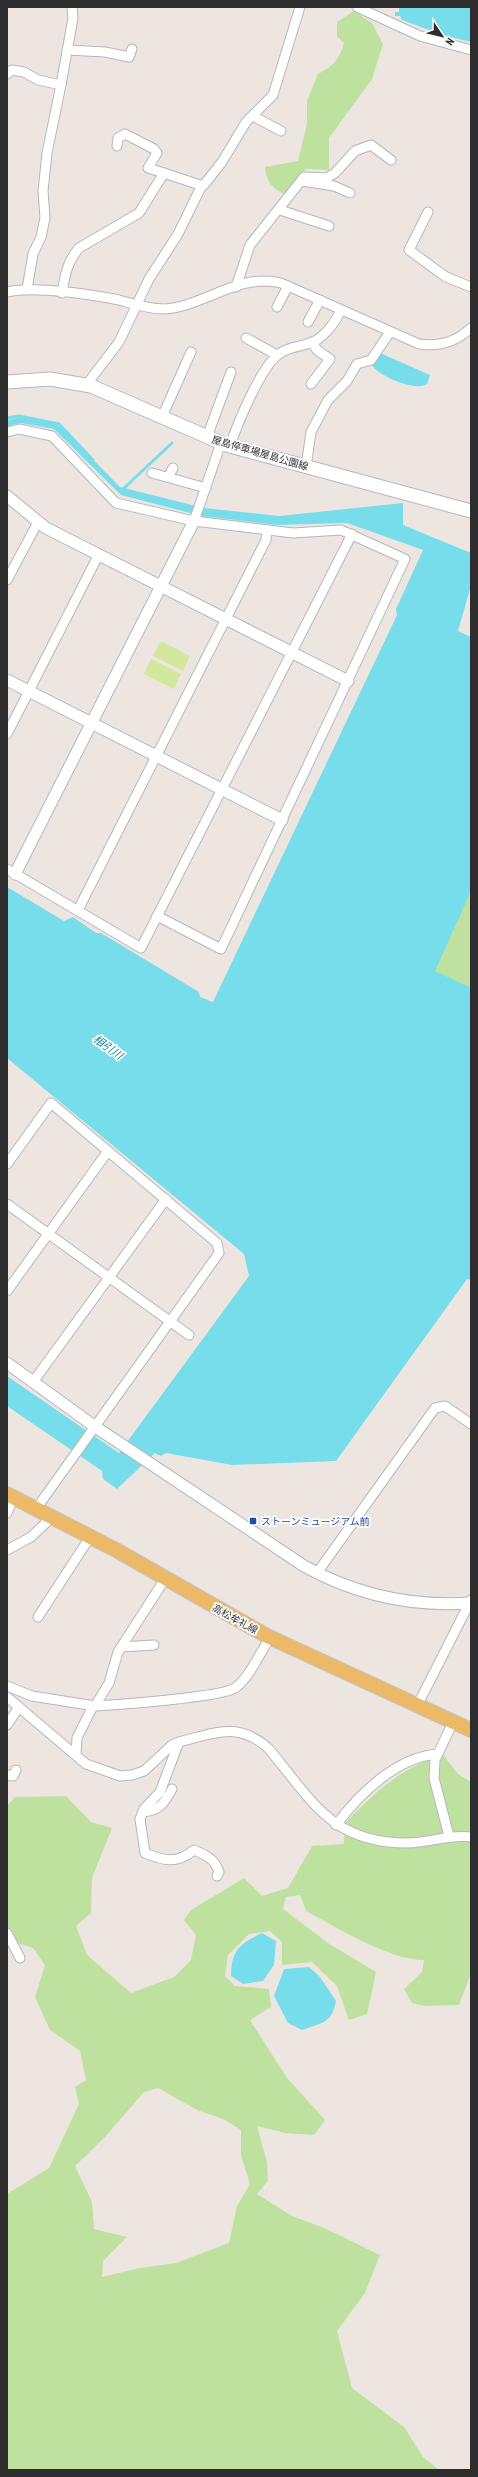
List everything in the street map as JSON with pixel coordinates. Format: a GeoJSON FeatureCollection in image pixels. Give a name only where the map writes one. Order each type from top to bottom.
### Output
{"type":"FeatureCollection","features":[{"type":"Feature","properties":{"kind":"main road","name":"屋島停車場屋島公園線"},"geometry":{"type":"LineString","coordinates":[[7,382],[50,379],[89,386],[226,445],[471,511]]}},
{"type":"Feature","properties":{"kind":"main road","name":"高松牟礼線"},"geometry":{"type":"LineString","coordinates":[[10,1495],[90,1537],[270,1638],[471,1730]]}},
{"type":"Feature","properties":{"kind":"street"},"geometry":{"type":"LineString","coordinates":[[27,289],[33,254],[41,237],[45,218],[43,190],[47,153],[73,18],[72,7]]}},
{"type":"Feature","properties":{"kind":"street"},"geometry":{"type":"LineString","coordinates":[[89,386],[90,380],[119,342],[157,265],[178,234],[201,187],[222,162],[235,138],[252,116],[268,102],[275,90],[300,7]]}},
{"type":"Feature","properties":{"kind":"street"},"geometry":{"type":"LineString","coordinates":[[357,7],[420,36],[471,50]]}},
{"type":"Feature","properties":{"kind":"street"},"geometry":{"type":"LineString","coordinates":[[67,50],[105,52],[129,57],[132,49]]}},
{"type":"Feature","properties":{"kind":"street"},"geometry":{"type":"LineString","coordinates":[[7,74],[12,70],[24,72],[38,80],[61,86]]}},
{"type":"Feature","properties":{"kind":"street"},"geometry":{"type":"LineString","coordinates":[[252,116],[281,131]]}},
{"type":"Feature","properties":{"kind":"street"},"geometry":{"type":"LineString","coordinates":[[117,146],[118,138],[125,134],[154,149],[157,153],[148,168],[201,187]]}},
{"type":"Feature","properties":{"kind":"street"},"geometry":{"type":"LineString","coordinates":[[236,287],[250,245],[280,210],[304,177],[327,178],[335,173],[355,151],[371,145],[391,160]]}},
{"type":"Feature","properties":{"kind":"street"},"geometry":{"type":"LineString","coordinates":[[62,293],[65,271],[72,256],[79,248],[139,213],[164,173]]}},
{"type":"Feature","properties":{"kind":"street"},"geometry":{"type":"LineString","coordinates":[[301,181],[334,186],[350,193]]}},
{"type":"Feature","properties":{"kind":"street"},"geometry":{"type":"LineString","coordinates":[[280,210],[329,226]]}},
{"type":"Feature","properties":{"kind":"street"},"geometry":{"type":"LineString","coordinates":[[428,212],[409,250],[446,277],[471,287]]}},
{"type":"Feature","properties":{"kind":"street"},"geometry":{"type":"LineString","coordinates":[[7,292],[27,289],[114,299],[136,305],[169,308],[236,287],[266,280],[288,286],[419,344],[436,345],[452,341],[471,328]]}},
{"type":"Feature","properties":{"kind":"street"},"geometry":{"type":"LineString","coordinates":[[277,307],[288,286]]}},
{"type":"Feature","properties":{"kind":"street"},"geometry":{"type":"LineString","coordinates":[[308,322],[320,300]]}},
{"type":"Feature","properties":{"kind":"street"},"geometry":{"type":"LineString","coordinates":[[341,310],[326,333],[312,342],[297,345],[277,355],[256,386],[206,488],[196,518],[92,723],[11,871],[141,948],[352,534]]}},
{"type":"Feature","properties":{"kind":"street"},"geometry":{"type":"LineString","coordinates":[[306,467],[311,432],[328,400],[347,381],[357,364],[371,360],[390,332]]}},
{"type":"Feature","properties":{"kind":"street"},"geometry":{"type":"LineString","coordinates":[[246,338],[277,355]]}},
{"type":"Feature","properties":{"kind":"street"},"geometry":{"type":"LineString","coordinates":[[311,384],[330,359],[317,350],[312,342]]}},
{"type":"Feature","properties":{"kind":"street"},"geometry":{"type":"LineString","coordinates":[[162,417],[191,352]]}},
{"type":"Feature","properties":{"kind":"street"},"geometry":{"type":"LineString","coordinates":[[207,437],[231,372]]}},
{"type":"Feature","properties":{"kind":"street"},"geometry":{"type":"LineString","coordinates":[[7,432],[19,429],[52,436],[116,502],[196,518],[268,530],[300,533],[342,530],[405,558],[221,949],[156,916]]}},
{"type":"Feature","properties":{"kind":"street"},"geometry":{"type":"LineString","coordinates":[[168,477],[173,468]]}},
{"type":"Feature","properties":{"kind":"street"},"geometry":{"type":"LineString","coordinates":[[152,472],[206,488]]}},
{"type":"Feature","properties":{"kind":"street"},"geometry":{"type":"LineString","coordinates":[[7,496],[38,522],[348,681]]}},
{"type":"Feature","properties":{"kind":"street"},"geometry":{"type":"LineString","coordinates":[[7,580],[38,522]]}},
{"type":"Feature","properties":{"kind":"street"},"geometry":{"type":"LineString","coordinates":[[78,910],[266,540],[268,530]]}},
{"type":"Feature","properties":{"kind":"street"},"geometry":{"type":"LineString","coordinates":[[7,734],[99,554]]}},
{"type":"Feature","properties":{"kind":"street"},"geometry":{"type":"LineString","coordinates":[[7,680],[282,820]]}},
{"type":"Feature","properties":{"kind":"street"},"geometry":{"type":"LineString","coordinates":[[7,1164],[51,1103],[217,1243],[219,1254],[36,1509]]}},
{"type":"Feature","properties":{"kind":"street"},"geometry":{"type":"LineString","coordinates":[[7,1290],[108,1150]]}},
{"type":"Feature","properties":{"kind":"street"},"geometry":{"type":"LineString","coordinates":[[34,1382],[166,1199]]}},
{"type":"Feature","properties":{"kind":"street"},"geometry":{"type":"LineString","coordinates":[[7,1204],[189,1335]]}},
{"type":"Feature","properties":{"kind":"street"},"geometry":{"type":"LineString","coordinates":[[7,1363],[93,1428],[123,1444],[318,1573],[365,1593],[388,1599],[434,1604],[470,1602]]}},
{"type":"Feature","properties":{"kind":"street"},"geometry":{"type":"LineString","coordinates":[[318,1573],[435,1408],[445,1406],[471,1424]]}},
{"type":"Feature","properties":{"kind":"street"},"geometry":{"type":"LineString","coordinates":[[7,1513],[10,1495]]}},
{"type":"Feature","properties":{"kind":"street"},"geometry":{"type":"LineString","coordinates":[[7,1550],[32,1537],[52,1517]]}},
{"type":"Feature","properties":{"kind":"street"},"geometry":{"type":"LineString","coordinates":[[38,1616],[90,1537]]}},
{"type":"Feature","properties":{"kind":"street"},"geometry":{"type":"LineString","coordinates":[[76,1754],[77,1738],[94,1706],[109,1683],[121,1647],[165,1579]]}},
{"type":"Feature","properties":{"kind":"street"},"geometry":{"type":"LineString","coordinates":[[417,1706],[470,1602]]}},
{"type":"Feature","properties":{"kind":"street"},"geometry":{"type":"LineString","coordinates":[[7,1686],[32,1696],[94,1706],[177,1699],[233,1689],[243,1681],[270,1638]]}},
{"type":"Feature","properties":{"kind":"street"},"geometry":{"type":"LineString","coordinates":[[121,1647],[154,1645]]}},
{"type":"Feature","properties":{"kind":"street"},"geometry":{"type":"LineString","coordinates":[[7,1697],[86,1764],[120,1776],[132,1775],[144,1771],[172,1745],[180,1742],[229,1731],[243,1731],[268,1748],[309,1799],[336,1825],[352,1834],[388,1843],[431,1842],[449,1836],[471,1837]]}},
{"type":"Feature","properties":{"kind":"street"},"geometry":{"type":"LineString","coordinates":[[7,1725],[19,1707]]}},
{"type":"Feature","properties":{"kind":"street"},"geometry":{"type":"LineString","coordinates":[[449,1836],[434,1778],[438,1754],[453,1722]]}},
{"type":"Feature","properties":{"kind":"street"},"geometry":{"type":"LineString","coordinates":[[180,1742],[160,1792],[143,1812],[140,1819],[145,1853],[164,1861],[172,1861],[187,1855],[194,1850],[209,1857],[217,1866],[219,1872],[217,1876]]}},
{"type":"Feature","properties":{"kind":"street"},"geometry":{"type":"LineString","coordinates":[[336,1825],[357,1799],[400,1766],[424,1755],[438,1754]]}},
{"type":"Feature","properties":{"kind":"street"},"geometry":{"type":"LineString","coordinates":[[7,1775],[13,1776],[16,1770]]}},
{"type":"Feature","properties":{"kind":"street"},"geometry":{"type":"LineString","coordinates":[[143,1812],[154,1811],[164,1806],[172,1790]]}},
{"type":"Feature","properties":{"kind":"street"},"geometry":{"type":"LineString","coordinates":[[7,1933],[20,1958]]}},
{"type":"Feature","properties":{"kind":"green space"},"geometry":{"type":"Polygon","coordinates":[[[354,11],[372,23],[383,44],[372,79],[329,138],[329,170],[306,169],[286,195],[277,190],[271,184],[267,177],[265,167],[298,161],[307,124],[307,101],[318,74],[335,62],[342,49],[344,43],[337,37],[337,22],[354,11]]]}},
{"type":"Feature","properties":{"kind":"green space"},"geometry":{"type":"Polygon","coordinates":[[[161,641],[190,656],[183,671],[153,656],[161,641]]]}},
{"type":"Feature","properties":{"kind":"green space"},"geometry":{"type":"Polygon","coordinates":[[[151,659],[181,674],[174,689],[144,674],[151,659]]]}},
{"type":"Feature","properties":{"kind":"green space"},"geometry":{"type":"Polygon","coordinates":[[[471,889],[471,989],[432,972],[471,889]]]}},
{"type":"Feature","properties":{"kind":"green space"},"geometry":{"type":"Polygon","coordinates":[[[444,1756],[458,1774],[471,1782],[470,1976],[459,2005],[424,2006],[412,2003],[404,1989],[422,1972],[424,1960],[410,1959],[395,1955],[348,1934],[306,1911],[300,1895],[286,1897],[283,1909],[328,1943],[376,1972],[367,2014],[349,2020],[337,1986],[312,1962],[282,1965],[282,1942],[270,1931],[249,1934],[228,1955],[225,1976],[235,1986],[269,1989],[271,2007],[250,2020],[287,2078],[325,2120],[314,2135],[285,2133],[257,2126],[267,2162],[268,2181],[257,2194],[292,2216],[322,2227],[380,2255],[365,2293],[337,2331],[352,2388],[404,2427],[423,2457],[439,2470],[7,2470],[7,2194],[49,2168],[79,2104],[75,2087],[86,2080],[80,2051],[50,2030],[35,1997],[45,1965],[33,1948],[17,1943],[7,1926],[7,1806],[15,1797],[66,1796],[91,1822],[112,1828],[92,1878],[91,1913],[76,1926],[87,1955],[131,1993],[174,1977],[191,1960],[196,1935],[184,1920],[191,1910],[244,1878],[262,1896],[288,1888],[312,1846],[344,1844],[345,1823],[356,1812],[390,1782],[415,1766],[444,1756]],[[158,2088],[144,2092],[104,2138],[75,2166],[92,2202],[94,2229],[127,2237],[103,2261],[102,2277],[140,2268],[176,2263],[229,2243],[237,2206],[250,2184],[241,2155],[241,2130],[223,2119],[197,2110],[158,2088]]]}},
{"type":"Feature","properties":{"kind":"water"},"geometry":{"type":"Polygon","coordinates":[[[399,7],[471,7],[471,42],[442,35],[402,20],[400,16],[395,16],[395,12],[399,12],[399,7]]]}},
{"type":"Feature","properties":{"kind":"water"},"geometry":{"type":"Polygon","coordinates":[[[380,353],[430,375],[427,384],[414,386],[397,382],[381,373],[371,364],[380,353]]]}},
{"type":"Feature","properties":{"kind":"water","name":"相引川"},"geometry":{"type":"Polygon","coordinates":[[[23,417],[57,425],[63,429],[120,487],[204,508],[279,516],[403,503],[403,525],[471,553],[471,586],[458,631],[471,637],[471,891],[435,971],[471,988],[471,1280],[467,1279],[336,1461],[232,1465],[166,1453],[161,1456],[155,1453],[117,1489],[103,1479],[102,1471],[7,1406],[7,1376],[119,1453],[249,1276],[244,1254],[7,1058],[7,887],[64,921],[73,917],[96,933],[101,933],[199,992],[200,997],[213,1002],[397,615],[396,609],[423,550],[347,523],[277,525],[202,516],[121,495],[54,429],[21,423],[7,426],[7,420],[23,417]]]}},
{"type":"Feature","properties":{"kind":"water"},"geometry":{"type":"Polygon","coordinates":[[[262,1933],[276,1941],[274,1965],[263,1981],[243,1984],[231,1976],[231,1967],[235,1954],[238,1949],[248,1941],[262,1933]]]}},
{"type":"Feature","properties":{"kind":"water"},"geometry":{"type":"Polygon","coordinates":[[[309,1967],[320,1977],[336,2001],[332,2014],[329,2018],[320,2024],[302,2030],[288,2023],[274,1996],[284,1969],[309,1967]]]}},
{"type":"Feature","properties":{"kind":"waterway"},"geometry":{"type":"LineString","coordinates":[[7,418],[19,416],[59,424],[93,460]]}},
{"type":"Feature","properties":{"kind":"waterway"},"geometry":{"type":"LineString","coordinates":[[122,490],[172,443]]}},
{"type":"Feature","properties":{"kind":"place","name":"ストーンミュージアム前"},"geometry":{"type":"Point","coordinates":[253,1521]}}]}
